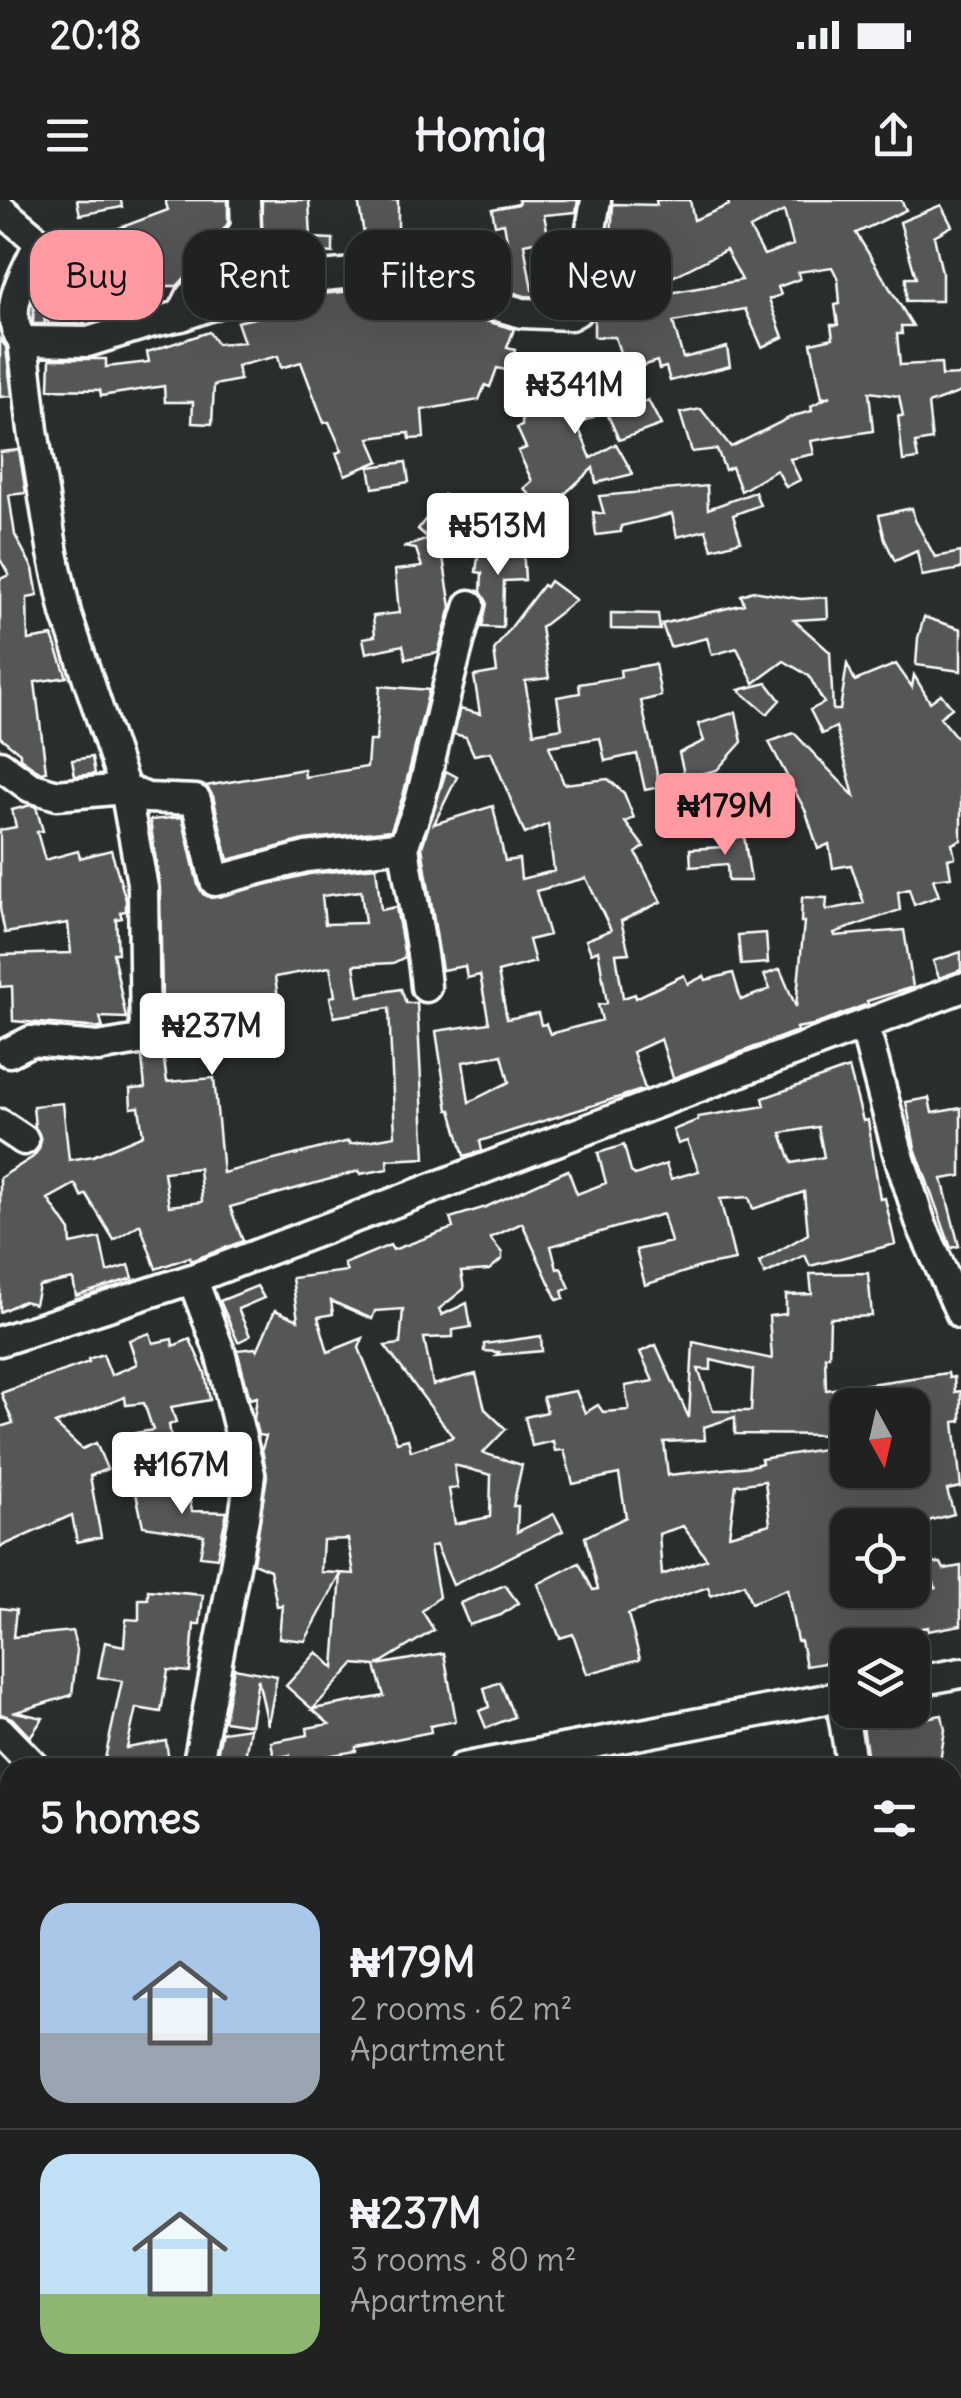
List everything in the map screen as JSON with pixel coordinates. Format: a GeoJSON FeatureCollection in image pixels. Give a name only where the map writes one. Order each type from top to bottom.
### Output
{"type":"FeatureCollection","features":[{"type":"Feature","properties":{"kind":"street"},"geometry":{"type":"LineString","coordinates":[[181,316],[191,296],[223,263],[246,228],[246,200]]}},
{"type":"Feature","properties":{"kind":"street"},"geometry":{"type":"LineString","coordinates":[[23,340],[88,342],[181,316],[283,280],[352,273],[412,281],[522,313],[570,315],[577,310],[596,200]]}},
{"type":"Feature","properties":{"kind":"street"},"geometry":{"type":"LineString","coordinates":[[0,209],[30,236]]}},
{"type":"Feature","properties":{"kind":"street"},"geometry":{"type":"LineString","coordinates":[[9,1052],[30,1041],[98,1046],[144,1039],[143,888],[125,789],[66,613],[33,430],[23,340],[15,331],[14,298],[30,263]]}},
{"type":"Feature","properties":{"kind":"street"},"geometry":{"type":"LineString","coordinates":[[143,320],[149,323]]}},
{"type":"Feature","properties":{"kind":"street"},"geometry":{"type":"LineString","coordinates":[[426,987],[423,946],[410,895],[404,846],[421,801],[452,662],[470,605]]}},
{"type":"Feature","properties":{"kind":"street"},"geometry":{"type":"LineString","coordinates":[[0,765],[30,788],[57,795],[125,789],[147,798],[196,800],[215,881],[306,857],[404,846]]}},
{"type":"Feature","properties":{"kind":"street"},"geometry":{"type":"LineString","coordinates":[[0,1342],[192,1279],[961,988]]}},
{"type":"Feature","properties":{"kind":"street"},"geometry":{"type":"LineString","coordinates":[[0,1356],[197,1291],[591,1138],[868,1043],[961,1004]]}},
{"type":"Feature","properties":{"kind":"street"},"geometry":{"type":"LineString","coordinates":[[868,1043],[921,1224],[961,1314]]}},
{"type":"Feature","properties":{"kind":"street"},"geometry":{"type":"LineString","coordinates":[[197,1291],[220,1352],[250,1474],[199,1758]]}},
{"type":"Feature","properties":{"kind":"street"},"geometry":{"type":"LineString","coordinates":[[930,1679],[961,1673]]}},
{"type":"Feature","properties":{"kind":"street"},"geometry":{"type":"LineString","coordinates":[[514,1758],[830,1698]]}},
{"type":"Feature","properties":{"kind":"street"},"geometry":{"type":"LineString","coordinates":[[848,1728],[851,1758]]}},
{"type":"Feature","properties":{"kind":"street"},"geometry":{"type":"LineString","coordinates":[[0,1731],[26,1758]]}},
{"type":"Feature","properties":{"kind":"building"},"geometry":{"type":"Polygon","coordinates":[[[77,200],[121,200],[122,207],[80,215],[77,200]]]}},
{"type":"Feature","properties":{"kind":"building"},"geometry":{"type":"Polygon","coordinates":[[[165,200],[228,200],[228,223],[223,230],[183,230],[183,280],[177,286],[163,286],[163,230],[114,230],[168,210],[165,200]]]}},
{"type":"Feature","properties":{"kind":"building"},"geometry":{"type":"Polygon","coordinates":[[[262,200],[309,200],[311,230],[261,230],[262,200]]]}},
{"type":"Feature","properties":{"kind":"building"},"geometry":{"type":"Polygon","coordinates":[[[358,200],[398,200],[398,230],[363,230],[358,200]]]}},
{"type":"Feature","properties":{"kind":"building"},"geometry":{"type":"Polygon","coordinates":[[[518,200],[578,200],[576,212],[544,215],[547,230],[531,230],[531,243],[524,244],[531,296],[511,292],[511,230],[505,230],[504,223],[495,225],[492,209],[519,204],[518,200]]]}},
{"type":"Feature","properties":{"kind":"building"},"geometry":{"type":"Polygon","coordinates":[[[656,200],[690,200],[694,220],[729,205],[727,200],[901,200],[906,210],[856,233],[913,326],[901,326],[902,334],[897,334],[900,365],[941,363],[942,376],[961,375],[961,392],[928,404],[932,440],[915,443],[918,459],[903,461],[899,396],[869,392],[873,431],[811,441],[814,454],[790,459],[800,480],[786,487],[777,470],[741,491],[732,467],[725,470],[717,449],[692,452],[680,413],[701,409],[731,447],[793,416],[812,411],[811,406],[831,396],[822,398],[811,343],[833,338],[831,325],[838,325],[835,305],[840,304],[838,279],[832,267],[798,272],[800,279],[778,287],[781,295],[769,299],[783,337],[762,347],[745,309],[673,322],[683,358],[727,347],[730,366],[670,381],[666,367],[659,369],[657,361],[626,371],[615,337],[594,337],[594,320],[671,320],[671,293],[742,280],[726,250],[671,278],[671,230],[611,230],[613,204],[657,205],[656,200]],[[784,211],[750,229],[764,255],[793,245],[784,211]]]}},
{"type":"Feature","properties":{"kind":"building"},"geometry":{"type":"Polygon","coordinates":[[[941,205],[952,226],[934,236],[942,273],[942,301],[906,301],[906,278],[916,278],[900,222],[941,205]]]}},
{"type":"Feature","properties":{"kind":"building"},"geometry":{"type":"Polygon","coordinates":[[[435,226],[436,230],[405,230],[435,226]]]}},
{"type":"Feature","properties":{"kind":"building"},"geometry":{"type":"Polygon","coordinates":[[[325,239],[333,239],[333,253],[325,252],[325,239]]]}},
{"type":"Feature","properties":{"kind":"building"},"geometry":{"type":"Polygon","coordinates":[[[345,292],[345,320],[482,320],[514,329],[507,348],[515,350],[510,371],[497,368],[490,387],[485,385],[479,400],[422,410],[424,438],[410,439],[409,433],[369,438],[379,461],[345,475],[336,453],[342,451],[329,422],[324,423],[301,362],[281,368],[278,356],[237,366],[240,380],[214,385],[212,424],[192,423],[193,402],[165,402],[164,386],[101,396],[100,390],[49,389],[50,359],[106,359],[106,367],[149,362],[147,352],[209,332],[217,344],[244,342],[237,322],[325,320],[325,294],[345,292]]]}},
{"type":"Feature","properties":{"kind":"building"},"geometry":{"type":"Polygon","coordinates":[[[48,320],[85,320],[85,324],[48,324],[48,320]]]}},
{"type":"Feature","properties":{"kind":"building"},"geometry":{"type":"Polygon","coordinates":[[[0,339],[6,347],[12,396],[0,397],[0,339]]]}},
{"type":"Feature","properties":{"kind":"building"},"geometry":{"type":"Polygon","coordinates":[[[616,377],[625,412],[648,400],[661,425],[619,440],[606,411],[577,424],[591,458],[616,444],[633,474],[596,483],[593,468],[545,512],[524,488],[532,481],[518,451],[526,448],[517,428],[522,426],[523,397],[616,377]]]}},
{"type":"Feature","properties":{"kind":"building"},"geometry":{"type":"Polygon","coordinates":[[[19,450],[26,493],[9,495],[15,535],[33,569],[38,596],[27,598],[28,640],[52,636],[67,677],[35,682],[46,771],[40,772],[0,737],[0,579],[9,575],[0,559],[0,452],[19,450]]]}},
{"type":"Feature","properties":{"kind":"building"},"geometry":{"type":"Polygon","coordinates":[[[406,462],[409,482],[373,488],[369,467],[406,462]]]}},
{"type":"Feature","properties":{"kind":"building"},"geometry":{"type":"Polygon","coordinates":[[[707,486],[708,509],[755,492],[760,505],[733,515],[741,541],[712,549],[706,530],[677,537],[672,514],[621,526],[621,532],[596,535],[593,512],[604,514],[599,496],[707,486]]]}},
{"type":"Feature","properties":{"kind":"building"},"geometry":{"type":"Polygon","coordinates":[[[444,495],[475,518],[472,553],[442,551],[451,607],[438,653],[406,659],[403,645],[366,653],[363,638],[375,636],[373,616],[399,613],[395,570],[422,567],[416,549],[403,547],[429,539],[418,529],[444,495]]]}},
{"type":"Feature","properties":{"kind":"building"},"geometry":{"type":"Polygon","coordinates":[[[912,508],[935,557],[961,552],[961,569],[922,576],[917,551],[895,561],[879,515],[912,508]]]}},
{"type":"Feature","properties":{"kind":"building"},"geometry":{"type":"Polygon","coordinates":[[[480,542],[497,544],[496,548],[523,546],[525,580],[504,581],[503,628],[482,627],[487,602],[481,592],[482,573],[476,572],[480,542]]]}},
{"type":"Feature","properties":{"kind":"building"},"geometry":{"type":"Polygon","coordinates":[[[550,581],[576,600],[541,627],[549,678],[525,681],[534,733],[562,728],[557,697],[580,693],[579,684],[621,677],[620,670],[655,664],[661,696],[641,701],[660,787],[645,790],[637,754],[605,761],[600,738],[549,746],[564,784],[608,779],[624,793],[634,818],[625,822],[644,847],[636,853],[661,902],[621,921],[629,953],[616,954],[623,998],[635,994],[636,998],[684,975],[688,984],[704,976],[706,980],[733,973],[741,1000],[770,989],[764,975],[780,969],[796,1007],[804,922],[802,897],[827,898],[826,910],[864,903],[851,865],[833,868],[829,844],[818,849],[806,812],[769,742],[794,733],[854,796],[836,727],[822,734],[810,710],[824,703],[809,676],[784,661],[754,683],[737,648],[712,655],[707,638],[670,647],[662,624],[744,604],[741,595],[753,591],[801,599],[827,597],[828,618],[794,620],[830,652],[833,710],[840,710],[847,664],[855,681],[896,664],[912,687],[914,675],[930,702],[941,694],[952,708],[940,717],[961,743],[961,840],[952,844],[955,857],[948,859],[951,877],[933,879],[939,896],[914,905],[909,889],[898,892],[900,910],[834,933],[835,936],[904,930],[913,987],[867,1001],[868,1004],[796,1028],[797,1031],[673,1078],[661,1039],[633,1052],[645,1089],[480,1141],[482,1151],[464,1156],[448,1110],[436,1031],[489,1023],[480,975],[467,978],[465,966],[442,970],[422,847],[446,771],[457,777],[434,824],[493,806],[505,861],[519,859],[521,879],[554,871],[548,824],[525,834],[491,752],[474,755],[466,737],[454,734],[460,709],[480,714],[474,676],[497,672],[494,650],[543,585],[546,587],[550,581]],[[586,878],[536,891],[549,935],[529,940],[535,962],[498,972],[507,1019],[538,1013],[541,1025],[546,1024],[550,1034],[602,1020],[598,1005],[607,1003],[598,950],[591,953],[586,940],[611,930],[586,878]],[[502,1055],[463,1062],[469,1102],[509,1082],[502,1055]]]}},
{"type":"Feature","properties":{"kind":"building"},"geometry":{"type":"Polygon","coordinates":[[[611,613],[658,614],[660,630],[611,629],[611,613]]]}},
{"type":"Feature","properties":{"kind":"building"},"geometry":{"type":"Polygon","coordinates":[[[924,617],[961,629],[961,671],[916,665],[924,617]]]}},
{"type":"Feature","properties":{"kind":"building"},"geometry":{"type":"Polygon","coordinates":[[[767,683],[780,700],[767,714],[739,690],[767,683]]]}},
{"type":"Feature","properties":{"kind":"building"},"geometry":{"type":"Polygon","coordinates":[[[380,686],[429,690],[391,830],[304,840],[228,860],[213,796],[206,786],[304,769],[305,777],[367,767],[369,741],[376,741],[380,686]]]}},
{"type":"Feature","properties":{"kind":"building"},"geometry":{"type":"Polygon","coordinates":[[[736,712],[742,742],[717,770],[685,778],[679,753],[704,741],[698,724],[736,712]]]}},
{"type":"Feature","properties":{"kind":"building"},"geometry":{"type":"Polygon","coordinates":[[[92,757],[95,774],[75,776],[72,760],[92,757]]]}},
{"type":"Feature","properties":{"kind":"building"},"geometry":{"type":"Polygon","coordinates":[[[36,807],[43,831],[37,832],[45,860],[78,851],[80,858],[111,850],[126,900],[126,911],[116,919],[118,953],[113,953],[126,1018],[100,1017],[103,1028],[13,1021],[12,986],[0,987],[0,955],[71,953],[68,923],[5,933],[0,909],[0,830],[16,827],[12,810],[36,807]]]}},
{"type":"Feature","properties":{"kind":"building"},"geometry":{"type":"Polygon","coordinates":[[[182,817],[198,885],[211,898],[309,874],[376,867],[381,910],[396,907],[405,957],[393,963],[354,965],[359,996],[401,989],[406,1003],[417,1003],[425,1158],[387,1160],[388,1169],[360,1174],[359,1171],[230,1207],[243,1241],[191,1261],[190,1257],[156,1269],[140,1224],[114,1240],[86,1194],[82,1197],[75,1184],[48,1199],[70,1231],[71,1244],[100,1238],[107,1272],[129,1265],[133,1278],[76,1296],[73,1279],[39,1286],[35,1304],[23,1301],[0,1312],[0,1178],[39,1149],[41,1140],[33,1106],[63,1103],[69,1160],[93,1156],[143,1135],[139,1107],[131,1108],[130,1089],[145,1088],[142,1057],[163,1053],[167,1082],[214,1078],[223,1173],[349,1141],[350,1144],[395,1136],[389,1008],[334,1017],[330,967],[275,977],[279,1005],[237,1012],[238,1023],[222,1026],[220,1015],[191,1020],[187,998],[162,1000],[160,888],[150,820],[182,817]],[[361,891],[322,896],[325,924],[365,923],[361,891]],[[199,1168],[164,1172],[169,1206],[202,1202],[199,1168]]]}},
{"type":"Feature","properties":{"kind":"building"},"geometry":{"type":"Polygon","coordinates":[[[744,836],[751,881],[728,881],[727,864],[691,867],[690,849],[722,847],[721,841],[744,836]]]}},
{"type":"Feature","properties":{"kind":"building"},"geometry":{"type":"Polygon","coordinates":[[[766,933],[768,963],[741,965],[738,935],[766,933]]]}},
{"type":"Feature","properties":{"kind":"building"},"geometry":{"type":"Polygon","coordinates":[[[961,952],[961,970],[939,978],[933,961],[961,952]]]}},
{"type":"Feature","properties":{"kind":"building"},"geometry":{"type":"Polygon","coordinates":[[[849,1068],[863,1121],[868,1120],[880,1199],[885,1198],[895,1244],[810,1266],[805,1255],[765,1274],[759,1262],[808,1234],[804,1192],[753,1209],[749,1197],[720,1199],[735,1260],[645,1285],[636,1250],[671,1242],[663,1214],[551,1246],[557,1269],[561,1268],[570,1288],[562,1291],[564,1298],[557,1300],[522,1223],[490,1238],[502,1259],[489,1270],[461,1272],[464,1289],[439,1309],[442,1315],[467,1303],[471,1327],[453,1330],[453,1337],[424,1338],[433,1385],[476,1374],[485,1409],[506,1429],[483,1453],[522,1465],[513,1506],[518,1506],[517,1532],[554,1514],[563,1531],[453,1585],[436,1545],[430,1547],[439,1597],[422,1611],[434,1630],[377,1665],[444,1653],[456,1721],[430,1726],[431,1732],[356,1747],[356,1751],[315,1758],[274,1758],[271,1742],[308,1735],[307,1728],[329,1724],[286,1686],[317,1652],[334,1668],[341,1574],[305,1641],[279,1638],[282,1605],[277,1606],[270,1570],[253,1563],[267,1476],[262,1449],[266,1436],[258,1435],[254,1419],[257,1397],[250,1399],[237,1350],[257,1351],[275,1310],[298,1320],[292,1278],[347,1271],[344,1264],[390,1245],[393,1250],[453,1228],[450,1218],[486,1207],[568,1170],[577,1194],[606,1183],[598,1153],[624,1145],[635,1175],[666,1164],[671,1179],[699,1171],[687,1141],[678,1144],[673,1130],[698,1117],[765,1106],[763,1098],[849,1068]],[[818,1127],[781,1133],[792,1163],[824,1157],[818,1127]],[[331,1301],[333,1314],[318,1317],[328,1352],[363,1338],[359,1348],[397,1442],[408,1439],[411,1451],[453,1437],[385,1346],[400,1344],[403,1309],[375,1311],[372,1319],[331,1301]],[[454,1465],[458,1488],[449,1489],[455,1524],[490,1517],[491,1475],[454,1465]],[[348,1539],[323,1540],[321,1572],[354,1574],[348,1539]],[[354,1664],[313,1709],[384,1696],[375,1666],[354,1664]]]}},
{"type":"Feature","properties":{"kind":"building"},"geometry":{"type":"Polygon","coordinates":[[[929,1098],[932,1113],[961,1108],[961,1176],[942,1179],[959,1246],[951,1248],[915,1148],[906,1102],[929,1098]]]}},
{"type":"Feature","properties":{"kind":"building"},"geometry":{"type":"Polygon","coordinates":[[[868,1273],[872,1316],[830,1318],[829,1356],[825,1356],[830,1435],[735,1434],[735,1417],[704,1427],[705,1440],[664,1442],[668,1475],[751,1466],[762,1463],[761,1459],[830,1448],[830,1488],[930,1488],[930,1388],[840,1388],[948,1373],[949,1378],[954,1377],[955,1392],[961,1391],[961,1421],[954,1422],[961,1487],[947,1490],[954,1514],[930,1521],[930,1508],[830,1508],[830,1608],[930,1608],[930,1589],[936,1588],[930,1565],[941,1563],[944,1569],[961,1566],[961,1625],[930,1631],[928,1627],[830,1628],[830,1662],[806,1666],[787,1589],[751,1603],[744,1584],[711,1596],[708,1587],[628,1614],[640,1659],[587,1674],[573,1634],[560,1638],[538,1584],[579,1563],[593,1590],[598,1589],[585,1537],[626,1517],[619,1474],[573,1484],[564,1450],[555,1451],[553,1441],[532,1446],[525,1417],[547,1412],[543,1397],[576,1391],[585,1413],[598,1405],[603,1412],[629,1410],[625,1386],[653,1381],[640,1352],[656,1345],[689,1418],[693,1342],[772,1359],[769,1316],[786,1314],[786,1295],[812,1294],[810,1274],[868,1273]],[[711,1360],[711,1370],[698,1369],[713,1411],[751,1411],[753,1370],[711,1360]],[[765,1481],[736,1485],[729,1535],[770,1524],[765,1481]],[[683,1526],[659,1534],[662,1575],[707,1559],[683,1526]]]}},
{"type":"Feature","properties":{"kind":"building"},"geometry":{"type":"Polygon","coordinates":[[[257,1286],[264,1298],[238,1309],[250,1336],[238,1342],[220,1301],[257,1286]]]}},
{"type":"Feature","properties":{"kind":"building"},"geometry":{"type":"Polygon","coordinates":[[[150,1333],[153,1343],[172,1339],[173,1346],[190,1339],[205,1373],[210,1400],[171,1407],[176,1422],[169,1425],[175,1458],[130,1466],[124,1435],[153,1430],[144,1403],[126,1405],[125,1397],[55,1424],[82,1449],[96,1443],[107,1469],[90,1476],[101,1537],[77,1542],[72,1515],[0,1547],[0,1427],[13,1423],[1,1393],[103,1354],[111,1375],[137,1364],[129,1340],[150,1333]]]}},
{"type":"Feature","properties":{"kind":"building"},"geometry":{"type":"Polygon","coordinates":[[[541,1336],[542,1351],[496,1355],[499,1352],[484,1351],[484,1344],[541,1336]]]}},
{"type":"Feature","properties":{"kind":"building"},"geometry":{"type":"Polygon","coordinates":[[[187,1487],[192,1511],[227,1512],[217,1558],[200,1556],[204,1535],[143,1526],[136,1493],[187,1487]]]}},
{"type":"Feature","properties":{"kind":"building"},"geometry":{"type":"Polygon","coordinates":[[[505,1585],[518,1603],[501,1615],[469,1625],[460,1603],[505,1585]]]}},
{"type":"Feature","properties":{"kind":"building"},"geometry":{"type":"Polygon","coordinates":[[[148,1590],[203,1595],[200,1624],[194,1624],[190,1672],[168,1670],[161,1712],[136,1708],[127,1748],[166,1741],[169,1758],[105,1758],[122,1681],[98,1677],[105,1642],[124,1646],[126,1619],[139,1620],[139,1599],[148,1599],[148,1590]]]}},
{"type":"Feature","properties":{"kind":"building"},"geometry":{"type":"Polygon","coordinates":[[[0,1608],[16,1610],[13,1637],[72,1631],[77,1650],[72,1695],[16,1712],[43,1718],[30,1737],[12,1718],[0,1714],[0,1608]]]}},
{"type":"Feature","properties":{"kind":"building"},"geometry":{"type":"Polygon","coordinates":[[[234,1668],[277,1676],[268,1725],[258,1679],[251,1725],[224,1721],[234,1668]]]}},
{"type":"Feature","properties":{"kind":"building"},"geometry":{"type":"Polygon","coordinates":[[[500,1682],[514,1717],[486,1728],[479,1711],[489,1707],[484,1688],[500,1682]]]}},
{"type":"Feature","properties":{"kind":"building"},"geometry":{"type":"Polygon","coordinates":[[[942,1715],[945,1730],[941,1758],[868,1758],[863,1728],[930,1728],[930,1717],[942,1715]]]}},
{"type":"Feature","properties":{"kind":"building"},"geometry":{"type":"Polygon","coordinates":[[[250,1728],[245,1758],[217,1754],[222,1732],[250,1728]]]}}]}
